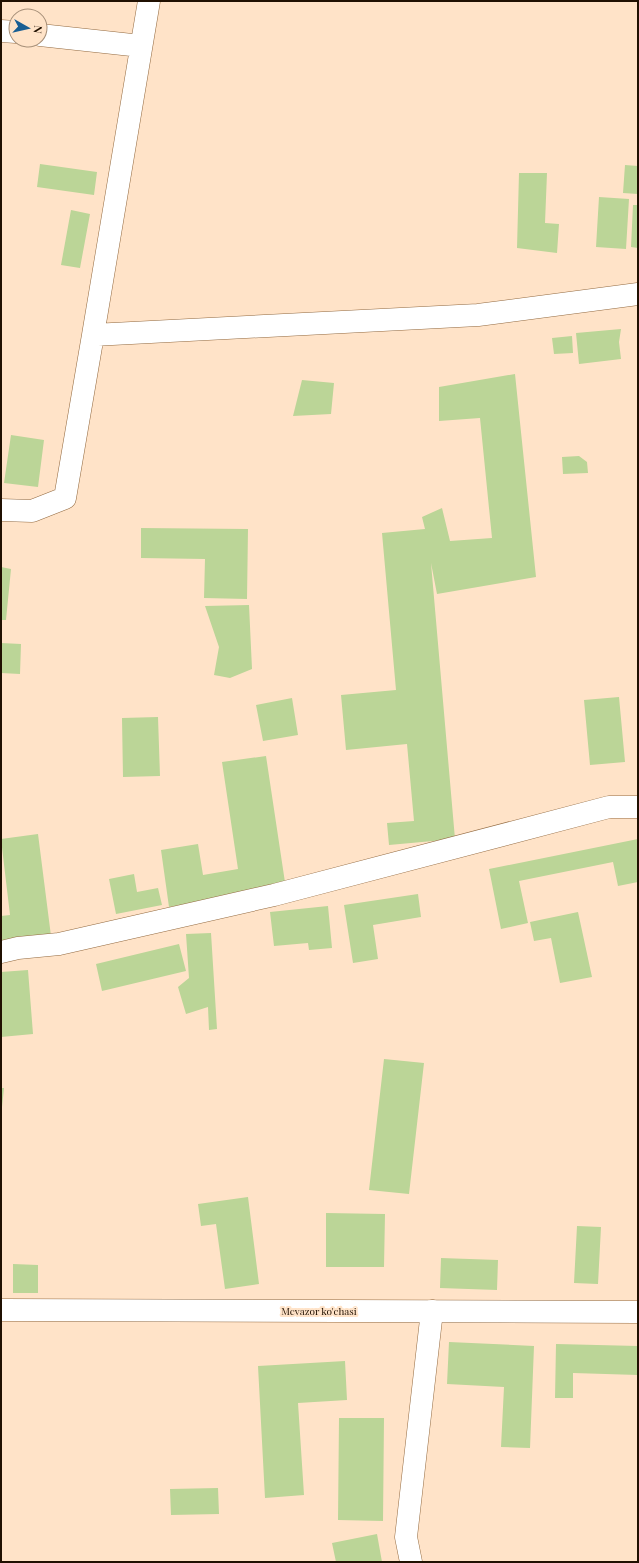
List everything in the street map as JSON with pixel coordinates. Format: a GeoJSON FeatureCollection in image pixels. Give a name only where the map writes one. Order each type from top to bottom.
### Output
{"type":"FeatureCollection","features":[{"type":"Feature","properties":{"kind":"street"},"geometry":{"type":"LineString","coordinates":[[1,510],[32,511],[65,498],[149,1]]}},
{"type":"Feature","properties":{"kind":"street"},"geometry":{"type":"LineString","coordinates":[[48,36],[141,46]]}},
{"type":"Feature","properties":{"kind":"street"},"geometry":{"type":"LineString","coordinates":[[93,335],[478,315],[638,294]]}},
{"type":"Feature","properties":{"kind":"street"},"geometry":{"type":"LineString","coordinates":[[1,952],[18,948],[59,944],[274,895],[609,807],[638,807]]}},
{"type":"Feature","properties":{"kind":"street","name":"Mevazor ko'chasi"},"geometry":{"type":"LineString","coordinates":[[1,1310],[638,1312]]}},
{"type":"Feature","properties":{"kind":"street"},"geometry":{"type":"LineString","coordinates":[[411,1562],[406,1537],[432,1311]]}},
{"type":"Feature","properties":{"kind":"building"},"geometry":{"type":"Polygon","coordinates":[[[40,164],[97,172],[94,195],[37,187],[40,164]]]}},
{"type":"Feature","properties":{"kind":"building"},"geometry":{"type":"Polygon","coordinates":[[[625,165],[638,166],[638,194],[623,193],[625,165]]]}},
{"type":"Feature","properties":{"kind":"building"},"geometry":{"type":"Polygon","coordinates":[[[519,173],[547,173],[545,223],[559,224],[557,253],[517,248],[519,173]]]}},
{"type":"Feature","properties":{"kind":"building"},"geometry":{"type":"Polygon","coordinates":[[[599,197],[629,199],[626,249],[596,247],[599,197]]]}},
{"type":"Feature","properties":{"kind":"building"},"geometry":{"type":"Polygon","coordinates":[[[633,205],[638,205],[638,248],[631,247],[633,205]]]}},
{"type":"Feature","properties":{"kind":"building"},"geometry":{"type":"Polygon","coordinates":[[[71,210],[90,214],[80,268],[61,265],[71,210]]]}},
{"type":"Feature","properties":{"kind":"building"},"geometry":{"type":"Polygon","coordinates":[[[621,329],[619,342],[621,359],[579,364],[576,333],[621,329]]]}},
{"type":"Feature","properties":{"kind":"building"},"geometry":{"type":"Polygon","coordinates":[[[572,336],[573,353],[554,354],[552,338],[572,336]]]}},
{"type":"Feature","properties":{"kind":"building"},"geometry":{"type":"Polygon","coordinates":[[[515,374],[536,577],[437,594],[431,563],[455,839],[389,845],[387,823],[414,821],[407,744],[346,750],[341,695],[396,690],[382,533],[425,529],[422,517],[442,508],[450,541],[492,538],[480,418],[439,421],[439,387],[515,374]]]}},
{"type":"Feature","properties":{"kind":"building"},"geometry":{"type":"Polygon","coordinates":[[[302,380],[334,383],[331,414],[293,416],[302,380]]]}},
{"type":"Feature","properties":{"kind":"building"},"geometry":{"type":"Polygon","coordinates":[[[11,435],[44,440],[38,487],[4,483],[11,435]]]}},
{"type":"Feature","properties":{"kind":"building"},"geometry":{"type":"Polygon","coordinates":[[[579,456],[587,462],[588,473],[563,474],[562,457],[579,456]]]}},
{"type":"Feature","properties":{"kind":"building"},"geometry":{"type":"Polygon","coordinates":[[[141,528],[248,529],[247,599],[204,598],[205,559],[141,558],[141,528]]]}},
{"type":"Feature","properties":{"kind":"building"},"geometry":{"type":"Polygon","coordinates":[[[1,567],[11,569],[6,620],[1,620],[1,567]]]}},
{"type":"Feature","properties":{"kind":"building"},"geometry":{"type":"Polygon","coordinates":[[[249,605],[252,669],[230,678],[214,675],[219,647],[205,606],[249,605]]]}},
{"type":"Feature","properties":{"kind":"building"},"geometry":{"type":"Polygon","coordinates":[[[1,643],[21,644],[20,674],[1,673],[1,643]]]}},
{"type":"Feature","properties":{"kind":"building"},"geometry":{"type":"Polygon","coordinates":[[[619,697],[625,762],[590,765],[584,700],[619,697]]]}},
{"type":"Feature","properties":{"kind":"building"},"geometry":{"type":"Polygon","coordinates":[[[292,698],[298,735],[263,741],[256,705],[292,698]]]}},
{"type":"Feature","properties":{"kind":"building"},"geometry":{"type":"Polygon","coordinates":[[[158,717],[160,776],[123,777],[122,718],[158,717]]]}},
{"type":"Feature","properties":{"kind":"building"},"geometry":{"type":"Polygon","coordinates":[[[266,756],[286,889],[169,907],[161,850],[198,844],[203,875],[238,869],[222,762],[266,756]]]}},
{"type":"Feature","properties":{"kind":"building"},"geometry":{"type":"Polygon","coordinates":[[[38,834],[51,936],[1,942],[1,916],[10,915],[1,839],[38,834]]]}},
{"type":"Feature","properties":{"kind":"building"},"geometry":{"type":"Polygon","coordinates":[[[638,839],[638,882],[618,886],[613,862],[519,881],[528,923],[501,929],[489,869],[638,839]]]}},
{"type":"Feature","properties":{"kind":"building"},"geometry":{"type":"Polygon","coordinates":[[[134,874],[137,892],[158,888],[162,905],[116,914],[109,879],[134,874]]]}},
{"type":"Feature","properties":{"kind":"building"},"geometry":{"type":"Polygon","coordinates":[[[418,894],[421,917],[373,925],[378,959],[353,963],[344,905],[418,894]]]}},
{"type":"Feature","properties":{"kind":"building"},"geometry":{"type":"Polygon","coordinates":[[[328,906],[332,948],[309,950],[308,943],[274,946],[270,912],[328,906]]]}},
{"type":"Feature","properties":{"kind":"building"},"geometry":{"type":"Polygon","coordinates":[[[578,912],[592,977],[560,983],[551,938],[534,941],[530,922],[578,912]]]}},
{"type":"Feature","properties":{"kind":"building"},"geometry":{"type":"Polygon","coordinates":[[[211,933],[217,1029],[209,1030],[208,1007],[186,1014],[178,987],[189,978],[186,934],[211,933]]]}},
{"type":"Feature","properties":{"kind":"building"},"geometry":{"type":"Polygon","coordinates":[[[179,944],[186,971],[102,991],[96,964],[179,944]]]}},
{"type":"Feature","properties":{"kind":"building"},"geometry":{"type":"Polygon","coordinates":[[[28,970],[33,1034],[1,1037],[1,972],[28,970]]]}},
{"type":"Feature","properties":{"kind":"building"},"geometry":{"type":"Polygon","coordinates":[[[384,1059],[424,1063],[409,1194],[369,1190],[384,1059]]]}},
{"type":"Feature","properties":{"kind":"building"},"geometry":{"type":"Polygon","coordinates":[[[1,1088],[4,1088],[2,1107],[1,1107],[1,1088]]]}},
{"type":"Feature","properties":{"kind":"building"},"geometry":{"type":"Polygon","coordinates":[[[248,1197],[259,1284],[225,1289],[216,1224],[201,1226],[198,1204],[248,1197]]]}},
{"type":"Feature","properties":{"kind":"building"},"geometry":{"type":"Polygon","coordinates":[[[326,1213],[385,1214],[384,1267],[326,1267],[326,1213]]]}},
{"type":"Feature","properties":{"kind":"building"},"geometry":{"type":"Polygon","coordinates":[[[577,1226],[601,1227],[598,1284],[574,1283],[577,1226]]]}},
{"type":"Feature","properties":{"kind":"building"},"geometry":{"type":"Polygon","coordinates":[[[441,1258],[498,1260],[497,1290],[440,1288],[441,1258]]]}},
{"type":"Feature","properties":{"kind":"building"},"geometry":{"type":"Polygon","coordinates":[[[13,1264],[38,1265],[38,1293],[13,1293],[13,1264]]]}},
{"type":"Feature","properties":{"kind":"building"},"geometry":{"type":"Polygon","coordinates":[[[449,1342],[534,1346],[530,1448],[501,1447],[504,1387],[447,1384],[449,1342]]]}},
{"type":"Feature","properties":{"kind":"building"},"geometry":{"type":"Polygon","coordinates":[[[556,1344],[638,1346],[638,1375],[573,1373],[573,1398],[555,1398],[556,1344]]]}},
{"type":"Feature","properties":{"kind":"building"},"geometry":{"type":"Polygon","coordinates":[[[345,1361],[347,1400],[298,1403],[304,1495],[265,1498],[258,1366],[345,1361]]]}},
{"type":"Feature","properties":{"kind":"building"},"geometry":{"type":"Polygon","coordinates":[[[339,1418],[384,1418],[383,1521],[338,1520],[339,1418]]]}},
{"type":"Feature","properties":{"kind":"building"},"geometry":{"type":"Polygon","coordinates":[[[218,1488],[219,1514],[171,1515],[170,1489],[218,1488]]]}},
{"type":"Feature","properties":{"kind":"building"},"geometry":{"type":"Polygon","coordinates":[[[377,1534],[382,1562],[336,1562],[332,1543],[377,1534]]]}}]}
